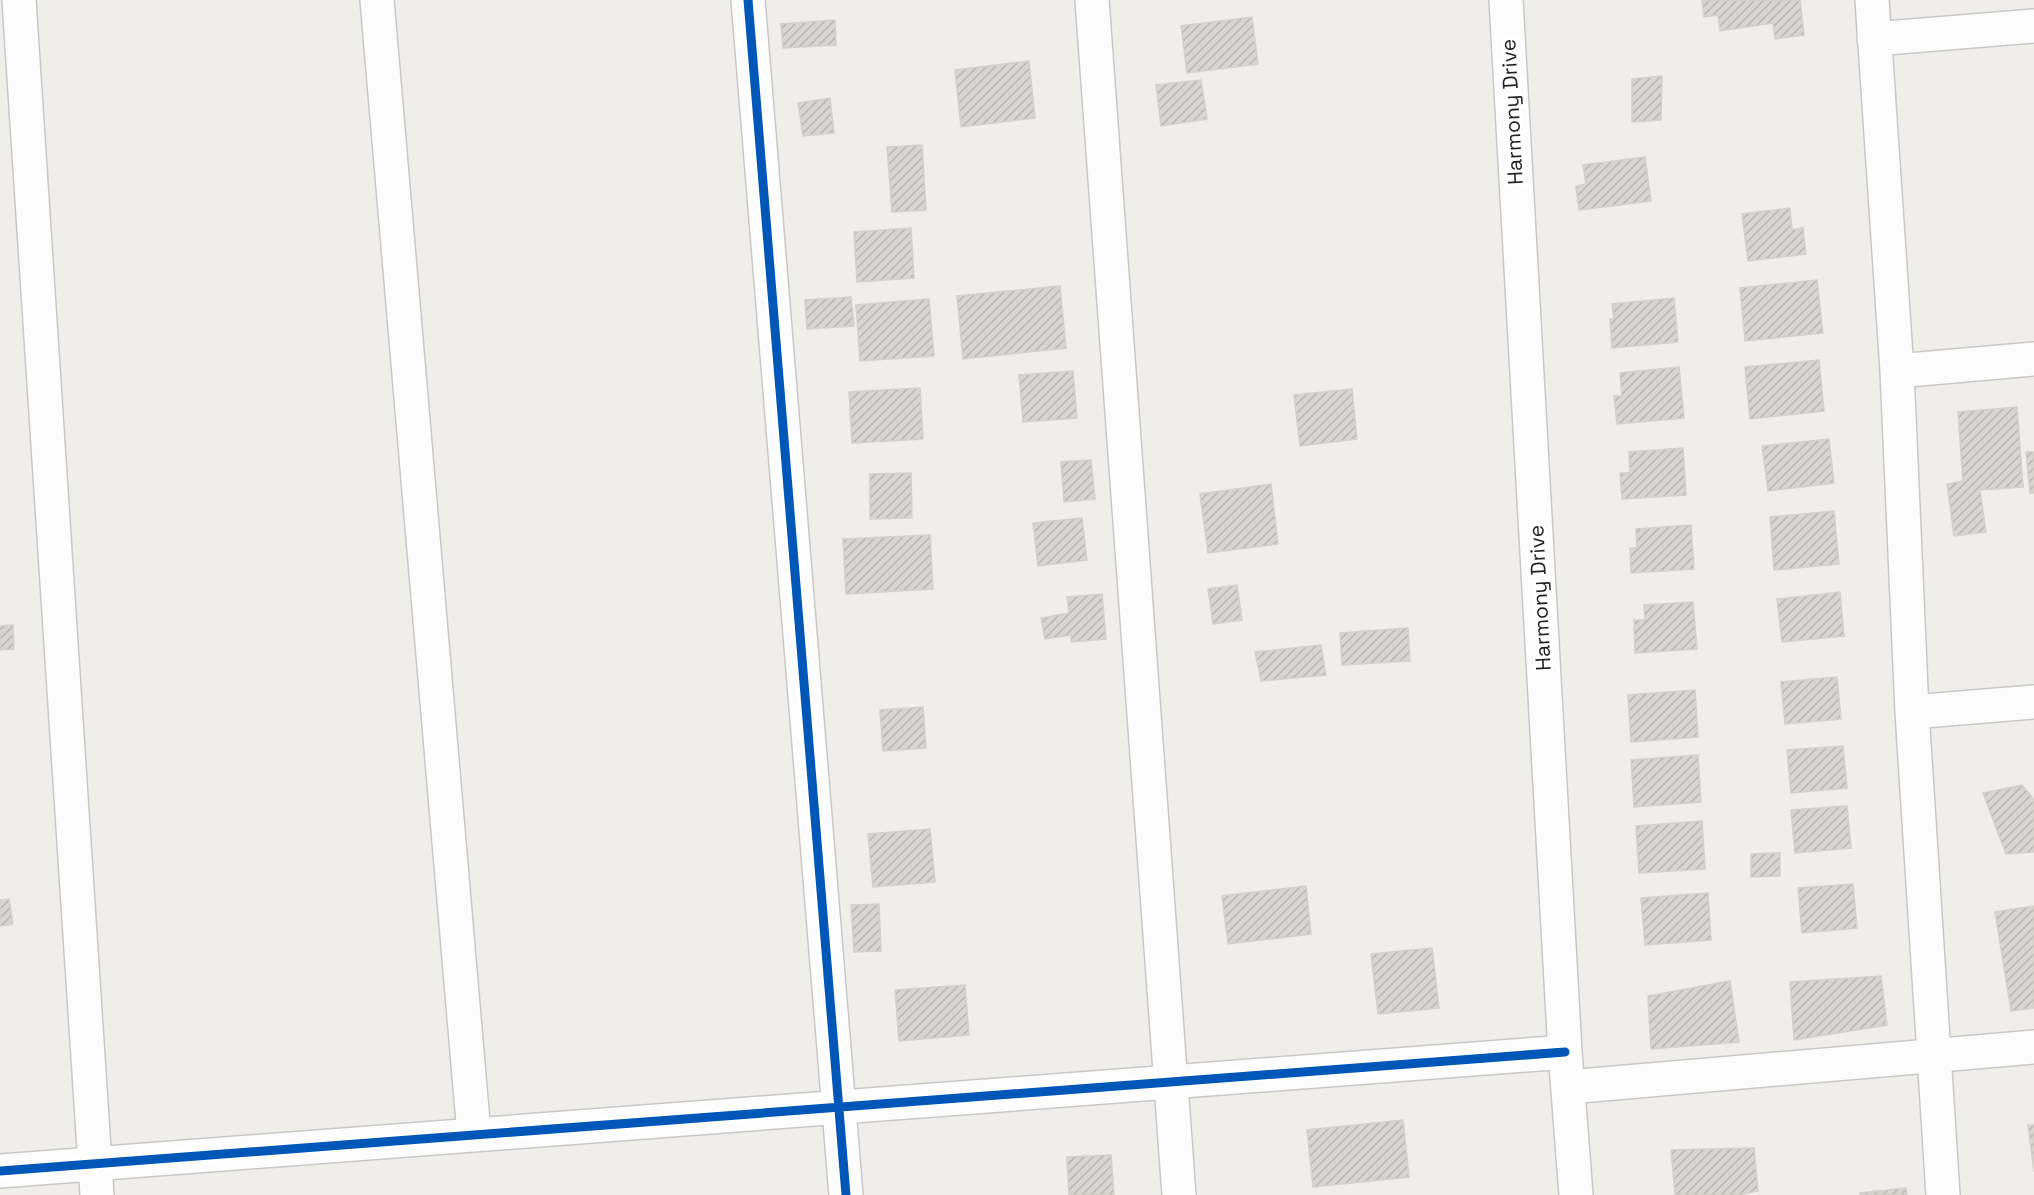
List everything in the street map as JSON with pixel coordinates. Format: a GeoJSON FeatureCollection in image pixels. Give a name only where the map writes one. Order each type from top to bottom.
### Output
{"type":"FeatureCollection","features":[{"type":"Feature","properties":{"kind":"street"},"geometry":{"type":"LineString","coordinates":[[19,0],[97,1195]]}},
{"type":"Feature","properties":{"kind":"street"},"geometry":{"type":"LineString","coordinates":[[377,0],[474,1134]]}},
{"type":"Feature","properties":{"kind":"street"},"geometry":{"type":"LineString","coordinates":[[748,0],[846,1195]]}},
{"type":"Feature","properties":{"kind":"street"},"geometry":{"type":"LineString","coordinates":[[1092,0],[1179,1195]]}},
{"type":"Feature","properties":{"kind":"street","name":"Harmony Drive"},"geometry":{"type":"LineString","coordinates":[[1506,0],[1565,1052],[1576,1195]]}},
{"type":"Feature","properties":{"kind":"street"},"geometry":{"type":"LineString","coordinates":[[1872,0],[1897,371],[1912,712],[1943,1195]]}},
{"type":"Feature","properties":{"kind":"street"},"geometry":{"type":"LineString","coordinates":[[1874,39],[2034,26]]}},
{"type":"Feature","properties":{"kind":"street"},"geometry":{"type":"LineString","coordinates":[[1897,371],[2034,360]]}},
{"type":"Feature","properties":{"kind":"street"},"geometry":{"type":"LineString","coordinates":[[1912,712],[2034,702]]}},
{"type":"Feature","properties":{"kind":"street"},"geometry":{"type":"LineString","coordinates":[[1568,1087],[2034,1047]]}},
{"type":"Feature","properties":{"kind":"street"},"geometry":{"type":"LineString","coordinates":[[0,1171],[1565,1052]]}},
{"type":"Feature","properties":{"kind":"building"},"geometry":{"type":"Polygon","coordinates":[[[1702,0],[1800,0],[1804,35],[1775,39],[1773,23],[1720,31],[1718,15],[1704,17],[1702,0]]]}},
{"type":"Feature","properties":{"kind":"building"},"geometry":{"type":"Polygon","coordinates":[[[1252,17],[1258,64],[1187,73],[1181,26],[1252,17]]]}},
{"type":"Feature","properties":{"kind":"building"},"geometry":{"type":"Polygon","coordinates":[[[835,20],[836,45],[783,48],[781,24],[835,20]]]}},
{"type":"Feature","properties":{"kind":"building"},"geometry":{"type":"Polygon","coordinates":[[[1029,61],[1035,118],[961,127],[955,70],[1029,61]]]}},
{"type":"Feature","properties":{"kind":"building"},"geometry":{"type":"Polygon","coordinates":[[[1662,76],[1661,120],[1632,122],[1632,79],[1662,76]]]}},
{"type":"Feature","properties":{"kind":"building"},"geometry":{"type":"Polygon","coordinates":[[[1201,80],[1207,119],[1161,126],[1156,85],[1201,80]]]}},
{"type":"Feature","properties":{"kind":"building"},"geometry":{"type":"Polygon","coordinates":[[[830,98],[834,133],[803,136],[798,103],[830,98]]]}},
{"type":"Feature","properties":{"kind":"building"},"geometry":{"type":"Polygon","coordinates":[[[922,145],[926,210],[892,212],[887,147],[922,145]]]}},
{"type":"Feature","properties":{"kind":"building"},"geometry":{"type":"Polygon","coordinates":[[[1645,157],[1651,201],[1579,210],[1576,186],[1586,184],[1583,165],[1645,157]]]}},
{"type":"Feature","properties":{"kind":"building"},"geometry":{"type":"Polygon","coordinates":[[[1790,208],[1792,230],[1803,228],[1806,254],[1748,261],[1742,214],[1790,208]]]}},
{"type":"Feature","properties":{"kind":"building"},"geometry":{"type":"Polygon","coordinates":[[[911,228],[914,278],[857,282],[854,232],[911,228]]]}},
{"type":"Feature","properties":{"kind":"building"},"geometry":{"type":"Polygon","coordinates":[[[1817,280],[1823,333],[1745,341],[1740,288],[1817,280]]]}},
{"type":"Feature","properties":{"kind":"building"},"geometry":{"type":"Polygon","coordinates":[[[1060,286],[1066,348],[963,359],[957,296],[1060,286]]]}},
{"type":"Feature","properties":{"kind":"building"},"geometry":{"type":"Polygon","coordinates":[[[851,297],[854,326],[807,329],[805,300],[851,297]]]}},
{"type":"Feature","properties":{"kind":"building"},"geometry":{"type":"Polygon","coordinates":[[[1674,298],[1678,342],[1612,348],[1610,319],[1614,319],[1612,304],[1674,298]]]}},
{"type":"Feature","properties":{"kind":"building"},"geometry":{"type":"Polygon","coordinates":[[[929,299],[934,356],[860,361],[856,305],[929,299]]]}},
{"type":"Feature","properties":{"kind":"building"},"geometry":{"type":"Polygon","coordinates":[[[1819,360],[1824,411],[1750,419],[1745,367],[1819,360]]]}},
{"type":"Feature","properties":{"kind":"building"},"geometry":{"type":"Polygon","coordinates":[[[1679,367],[1684,418],[1617,424],[1614,396],[1622,396],[1620,373],[1679,367]]]}},
{"type":"Feature","properties":{"kind":"building"},"geometry":{"type":"Polygon","coordinates":[[[1073,371],[1077,418],[1023,422],[1019,375],[1073,371]]]}},
{"type":"Feature","properties":{"kind":"building"},"geometry":{"type":"Polygon","coordinates":[[[920,388],[923,439],[852,443],[849,392],[920,388]]]}},
{"type":"Feature","properties":{"kind":"building"},"geometry":{"type":"Polygon","coordinates":[[[1352,389],[1357,439],[1300,446],[1294,395],[1352,389]]]}},
{"type":"Feature","properties":{"kind":"building"},"geometry":{"type":"Polygon","coordinates":[[[2017,407],[2023,487],[1980,490],[1986,532],[1954,536],[1947,484],[1963,481],[1958,412],[2017,407]]]}},
{"type":"Feature","properties":{"kind":"building"},"geometry":{"type":"Polygon","coordinates":[[[1829,439],[1834,483],[1768,491],[1762,446],[1829,439]]]}},
{"type":"Feature","properties":{"kind":"building"},"geometry":{"type":"Polygon","coordinates":[[[1683,448],[1686,495],[1622,499],[1620,473],[1630,473],[1629,452],[1683,448]]]}},
{"type":"Feature","properties":{"kind":"building"},"geometry":{"type":"Polygon","coordinates":[[[2026,452],[2034,452],[2034,493],[2030,493],[2026,452]]]}},
{"type":"Feature","properties":{"kind":"building"},"geometry":{"type":"Polygon","coordinates":[[[1091,460],[1095,499],[1064,502],[1061,462],[1091,460]]]}},
{"type":"Feature","properties":{"kind":"building"},"geometry":{"type":"Polygon","coordinates":[[[911,473],[912,518],[870,519],[870,474],[911,473]]]}},
{"type":"Feature","properties":{"kind":"building"},"geometry":{"type":"Polygon","coordinates":[[[1271,484],[1278,544],[1208,553],[1200,494],[1271,484]]]}},
{"type":"Feature","properties":{"kind":"building"},"geometry":{"type":"Polygon","coordinates":[[[1834,511],[1839,564],[1774,570],[1770,517],[1834,511]]]}},
{"type":"Feature","properties":{"kind":"building"},"geometry":{"type":"Polygon","coordinates":[[[1082,518],[1087,560],[1038,566],[1033,523],[1082,518]]]}},
{"type":"Feature","properties":{"kind":"building"},"geometry":{"type":"Polygon","coordinates":[[[1691,525],[1694,569],[1631,573],[1630,548],[1637,548],[1636,529],[1691,525]]]}},
{"type":"Feature","properties":{"kind":"building"},"geometry":{"type":"Polygon","coordinates":[[[930,535],[933,589],[846,594],[843,539],[930,535]]]}},
{"type":"Feature","properties":{"kind":"building"},"geometry":{"type":"Polygon","coordinates":[[[1237,585],[1242,620],[1213,624],[1208,589],[1237,585]]]}},
{"type":"Feature","properties":{"kind":"building"},"geometry":{"type":"Polygon","coordinates":[[[1840,592],[1844,636],[1782,642],[1777,599],[1840,592]]]}},
{"type":"Feature","properties":{"kind":"building"},"geometry":{"type":"Polygon","coordinates":[[[1102,594],[1106,639],[1071,642],[1071,635],[1045,639],[1041,618],[1069,613],[1067,597],[1102,594]]]}},
{"type":"Feature","properties":{"kind":"building"},"geometry":{"type":"Polygon","coordinates":[[[1693,602],[1697,649],[1635,653],[1634,620],[1645,620],[1644,605],[1693,602]]]}},
{"type":"Feature","properties":{"kind":"building"},"geometry":{"type":"Polygon","coordinates":[[[13,625],[14,649],[0,650],[0,626],[13,625]]]}},
{"type":"Feature","properties":{"kind":"building"},"geometry":{"type":"Polygon","coordinates":[[[1408,628],[1410,661],[1342,665],[1340,633],[1408,628]]]}},
{"type":"Feature","properties":{"kind":"building"},"geometry":{"type":"Polygon","coordinates":[[[1321,645],[1326,675],[1261,681],[1255,652],[1321,645]]]}},
{"type":"Feature","properties":{"kind":"building"},"geometry":{"type":"Polygon","coordinates":[[[1837,677],[1841,719],[1785,724],[1781,682],[1837,677]]]}},
{"type":"Feature","properties":{"kind":"building"},"geometry":{"type":"Polygon","coordinates":[[[1695,690],[1698,737],[1631,742],[1628,695],[1695,690]]]}},
{"type":"Feature","properties":{"kind":"building"},"geometry":{"type":"Polygon","coordinates":[[[923,707],[926,748],[883,751],[880,710],[923,707]]]}},
{"type":"Feature","properties":{"kind":"building"},"geometry":{"type":"Polygon","coordinates":[[[1843,746],[1847,788],[1791,793],[1787,750],[1843,746]]]}},
{"type":"Feature","properties":{"kind":"building"},"geometry":{"type":"Polygon","coordinates":[[[1698,755],[1701,802],[1634,807],[1631,760],[1698,755]]]}},
{"type":"Feature","properties":{"kind":"building"},"geometry":{"type":"Polygon","coordinates":[[[2022,785],[2032,797],[2034,805],[2034,852],[2006,854],[1983,793],[2022,785]]]}},
{"type":"Feature","properties":{"kind":"building"},"geometry":{"type":"Polygon","coordinates":[[[1847,806],[1851,848],[1795,853],[1791,810],[1847,806]]]}},
{"type":"Feature","properties":{"kind":"building"},"geometry":{"type":"Polygon","coordinates":[[[1702,821],[1705,869],[1639,873],[1636,826],[1702,821]]]}},
{"type":"Feature","properties":{"kind":"building"},"geometry":{"type":"Polygon","coordinates":[[[930,829],[935,882],[873,887],[868,834],[930,829]]]}},
{"type":"Feature","properties":{"kind":"building"},"geometry":{"type":"Polygon","coordinates":[[[1780,853],[1780,876],[1751,877],[1751,854],[1780,853]]]}},
{"type":"Feature","properties":{"kind":"building"},"geometry":{"type":"Polygon","coordinates":[[[1853,884],[1857,928],[1802,933],[1798,888],[1853,884]]]}},
{"type":"Feature","properties":{"kind":"building"},"geometry":{"type":"Polygon","coordinates":[[[1306,886],[1311,934],[1228,944],[1222,896],[1306,886]]]}},
{"type":"Feature","properties":{"kind":"building"},"geometry":{"type":"Polygon","coordinates":[[[1708,893],[1711,940],[1645,945],[1641,898],[1708,893]]]}},
{"type":"Feature","properties":{"kind":"building"},"geometry":{"type":"Polygon","coordinates":[[[9,899],[13,924],[0,926],[0,900],[9,899]]]}},
{"type":"Feature","properties":{"kind":"building"},"geometry":{"type":"Polygon","coordinates":[[[879,904],[881,951],[854,952],[851,905],[879,904]]]}},
{"type":"Feature","properties":{"kind":"building"},"geometry":{"type":"Polygon","coordinates":[[[2034,906],[2034,1008],[2011,1011],[1995,912],[2034,906]]]}},
{"type":"Feature","properties":{"kind":"building"},"geometry":{"type":"Polygon","coordinates":[[[1432,948],[1439,1008],[1378,1014],[1371,954],[1432,948]]]}},
{"type":"Feature","properties":{"kind":"building"},"geometry":{"type":"Polygon","coordinates":[[[1881,976],[1887,1025],[1794,1040],[1790,982],[1881,976]]]}},
{"type":"Feature","properties":{"kind":"building"},"geometry":{"type":"Polygon","coordinates":[[[1730,981],[1739,1042],[1651,1049],[1648,996],[1730,981]]]}},
{"type":"Feature","properties":{"kind":"building"},"geometry":{"type":"Polygon","coordinates":[[[965,985],[969,1035],[899,1041],[895,990],[965,985]]]}},
{"type":"Feature","properties":{"kind":"building"},"geometry":{"type":"Polygon","coordinates":[[[1403,1120],[1409,1177],[1313,1187],[1307,1130],[1403,1120]]]}},
{"type":"Feature","properties":{"kind":"building"},"geometry":{"type":"Polygon","coordinates":[[[2028,1125],[2034,1125],[2034,1172],[2028,1125]]]}},
{"type":"Feature","properties":{"kind":"building"},"geometry":{"type":"Polygon","coordinates":[[[1754,1148],[1758,1191],[1739,1195],[1675,1195],[1671,1150],[1754,1148]]]}},
{"type":"Feature","properties":{"kind":"building"},"geometry":{"type":"Polygon","coordinates":[[[1111,1155],[1114,1195],[1069,1195],[1067,1157],[1111,1155]]]}},
{"type":"Feature","properties":{"kind":"building"},"geometry":{"type":"Polygon","coordinates":[[[1906,1188],[1907,1195],[1860,1195],[1860,1193],[1906,1188]]]}},
{"type":"Feature","properties":{"kind":"cycle path"},"geometry":{"type":"LineString","coordinates":[[748,0],[846,1195]]}},
{"type":"Feature","properties":{"kind":"cycle path"},"geometry":{"type":"LineString","coordinates":[[0,1171],[1565,1052]]}}]}
